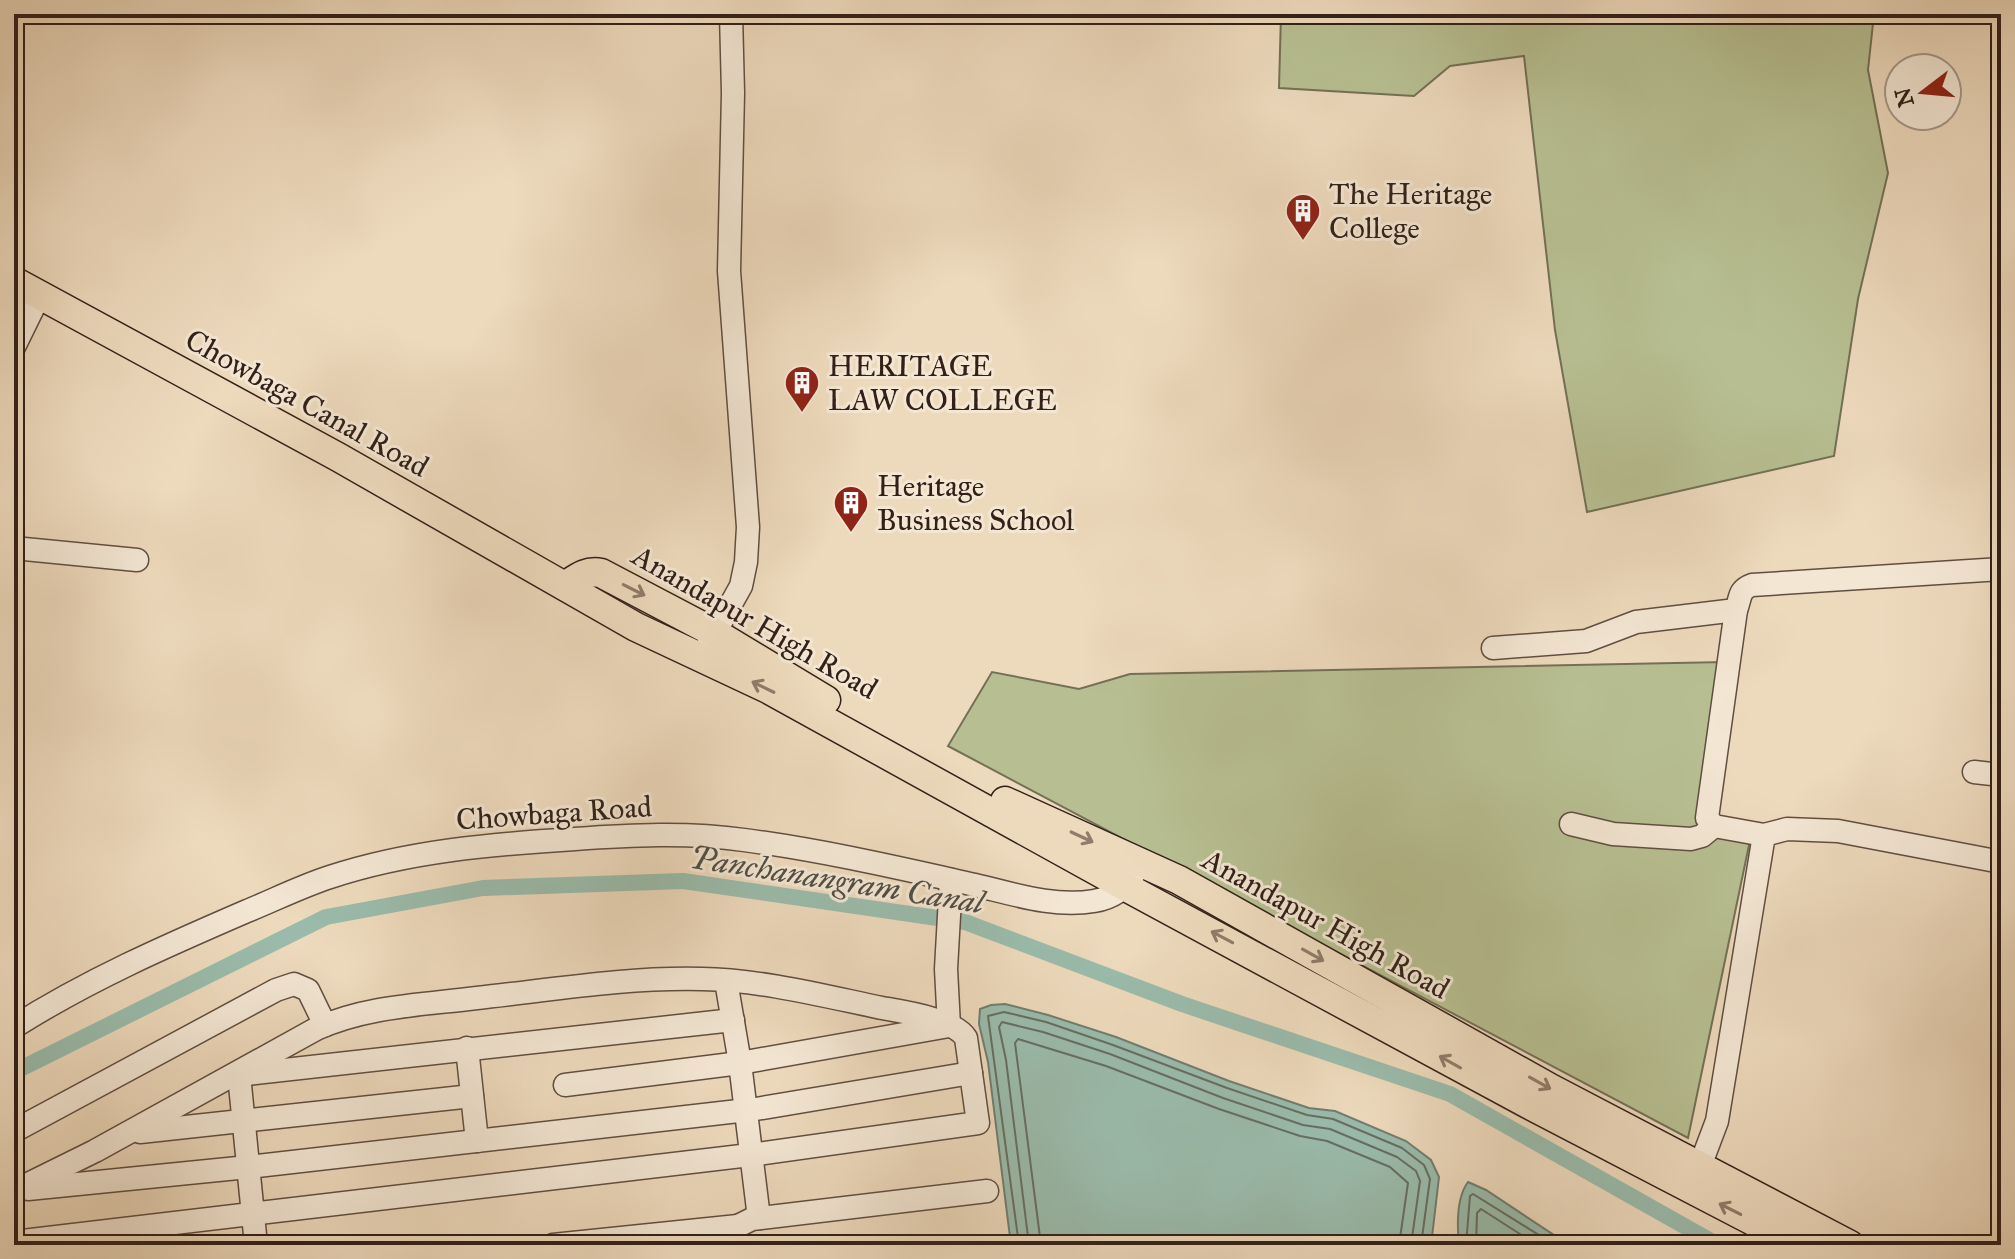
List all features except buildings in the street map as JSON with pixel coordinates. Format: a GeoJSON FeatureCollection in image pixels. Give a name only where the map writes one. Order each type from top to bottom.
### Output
{"type":"FeatureCollection","features":[{"type":"Feature","properties":{"kind":"main road","name":"Chowbaga Canal Road"},"geometry":{"type":"LineString","coordinates":[[14,281],[300,436],[565,586]]}},
{"type":"Feature","properties":{"kind":"main road","name":"Anandapur High Road"},"geometry":{"type":"LineString","coordinates":[[565,586],[593,571],[601,573],[768,689],[1133,876],[1528,1104],[1799,1245]]}},
{"type":"Feature","properties":{"kind":"main road","name":"Anandapur High Road"},"geometry":{"type":"LineString","coordinates":[[1133,876],[1179,880],[1552,1089],[1850,1245]]}},
{"type":"Feature","properties":{"kind":"street"},"geometry":{"type":"LineString","coordinates":[[708,645],[741,586],[748,527],[729,271],[733,93],[731,14]]}},
{"type":"Feature","properties":{"kind":"street"},"geometry":{"type":"LineString","coordinates":[[14,347],[39,296]]}},
{"type":"Feature","properties":{"kind":"street"},"geometry":{"type":"LineString","coordinates":[[14,548],[137,560]]}},
{"type":"Feature","properties":{"kind":"street"},"geometry":{"type":"LineString","coordinates":[[2001,569],[1752,585],[1745,588],[1739,595],[1736,610],[1708,812],[1710,823],[1714,826],[1764,835],[1787,829],[1838,831],[2001,862]]}},
{"type":"Feature","properties":{"kind":"street"},"geometry":{"type":"LineString","coordinates":[[1493,648],[1586,641],[1626,624],[1736,610]]}},
{"type":"Feature","properties":{"kind":"street"},"geometry":{"type":"LineString","coordinates":[[1974,772],[2001,775]]}},
{"type":"Feature","properties":{"kind":"street"},"geometry":{"type":"LineString","coordinates":[[1571,824],[1613,834],[1691,839],[1702,836],[1714,826]]}},
{"type":"Feature","properties":{"kind":"street","name":"Chowbaga Road"},"geometry":{"type":"LineString","coordinates":[[14,1027],[131,961],[298,889],[332,876],[435,852],[502,843],[607,836],[681,835],[742,839],[1028,898],[1063,902],[1093,902],[1112,896],[1133,876]]}},
{"type":"Feature","properties":{"kind":"street"},"geometry":{"type":"LineString","coordinates":[[1700,1166],[1717,1121],[1764,835]]}},
{"type":"Feature","properties":{"kind":"street"},"geometry":{"type":"LineString","coordinates":[[949,1026],[946,969],[951,880]]}},
{"type":"Feature","properties":{"kind":"street"},"geometry":{"type":"LineString","coordinates":[[14,1191],[342,1018],[386,1009],[594,985],[700,979],[726,981],[830,997],[928,1017],[962,1032],[966,1038],[978,1123],[750,1155],[14,1242]]}},
{"type":"Feature","properties":{"kind":"street"},"geometry":{"type":"LineString","coordinates":[[720,1245],[748,1222],[750,1155],[740,1063],[726,981]]}},
{"type":"Feature","properties":{"kind":"street"},"geometry":{"type":"LineString","coordinates":[[14,1131],[276,990],[294,984],[308,990],[325,1025]]}},
{"type":"Feature","properties":{"kind":"street"},"geometry":{"type":"LineString","coordinates":[[235,1076],[733,1020]]}},
{"type":"Feature","properties":{"kind":"street"},"geometry":{"type":"LineString","coordinates":[[565,1085],[740,1063],[949,1026]]}},
{"type":"Feature","properties":{"kind":"street"},"geometry":{"type":"LineString","coordinates":[[467,1048],[477,1141]]}},
{"type":"Feature","properties":{"kind":"street"},"geometry":{"type":"LineString","coordinates":[[14,1191],[745,1110],[971,1073]]}},
{"type":"Feature","properties":{"kind":"street"},"geometry":{"type":"LineString","coordinates":[[235,1076],[256,1245]]}},
{"type":"Feature","properties":{"kind":"street"},"geometry":{"type":"LineString","coordinates":[[127,1134],[472,1096]]}},
{"type":"Feature","properties":{"kind":"street"},"geometry":{"type":"LineString","coordinates":[[553,1245],[987,1191]]}},
{"type":"Feature","properties":{"kind":"shaded area"},"geometry":{"type":"Polygon","coordinates":[[[1281,14],[1874,14],[1868,70],[1888,173],[1858,299],[1834,456],[1587,512],[1555,330],[1524,56],[1450,66],[1414,96],[1279,88],[1281,14]]]}},
{"type":"Feature","properties":{"kind":"shaded area"},"geometry":{"type":"Polygon","coordinates":[[[1725,662],[1706,815],[1753,826],[1688,1138],[948,746],[992,672],[1079,689],[1130,674],[1725,662]]]}},
{"type":"Feature","properties":{"kind":"water"},"geometry":{"type":"Polygon","coordinates":[[[1005,1004],[1116,1037],[1309,1108],[1335,1111],[1406,1141],[1431,1160],[1439,1177],[1432,1237],[1428,1245],[1011,1245],[988,1062],[979,1024],[980,1009],[1005,1004]]]}},
{"type":"Feature","properties":{"kind":"water"},"geometry":{"type":"Polygon","coordinates":[[[1468,1182],[1486,1190],[1569,1245],[1459,1245],[1459,1204],[1468,1182]]]}},
{"type":"Feature","properties":{"kind":"waterway","name":"Panchanangram Canal"},"geometry":{"type":"LineString","coordinates":[[14,1072],[326,917],[483,888],[683,881],[965,922],[1182,1004],[1450,1094],[1718,1245]]}},
{"type":"Feature","properties":{"kind":"place","name":"The Heritage College"},"geometry":{"type":"Point","coordinates":[1303,242]}},
{"type":"Feature","properties":{"kind":"place","name":"HERITAGE LAW COLLEGE"},"geometry":{"type":"Point","coordinates":[802,414]}},
{"type":"Feature","properties":{"kind":"place","name":"Heritage Business School"},"geometry":{"type":"Point","coordinates":[851,534]}}]}
